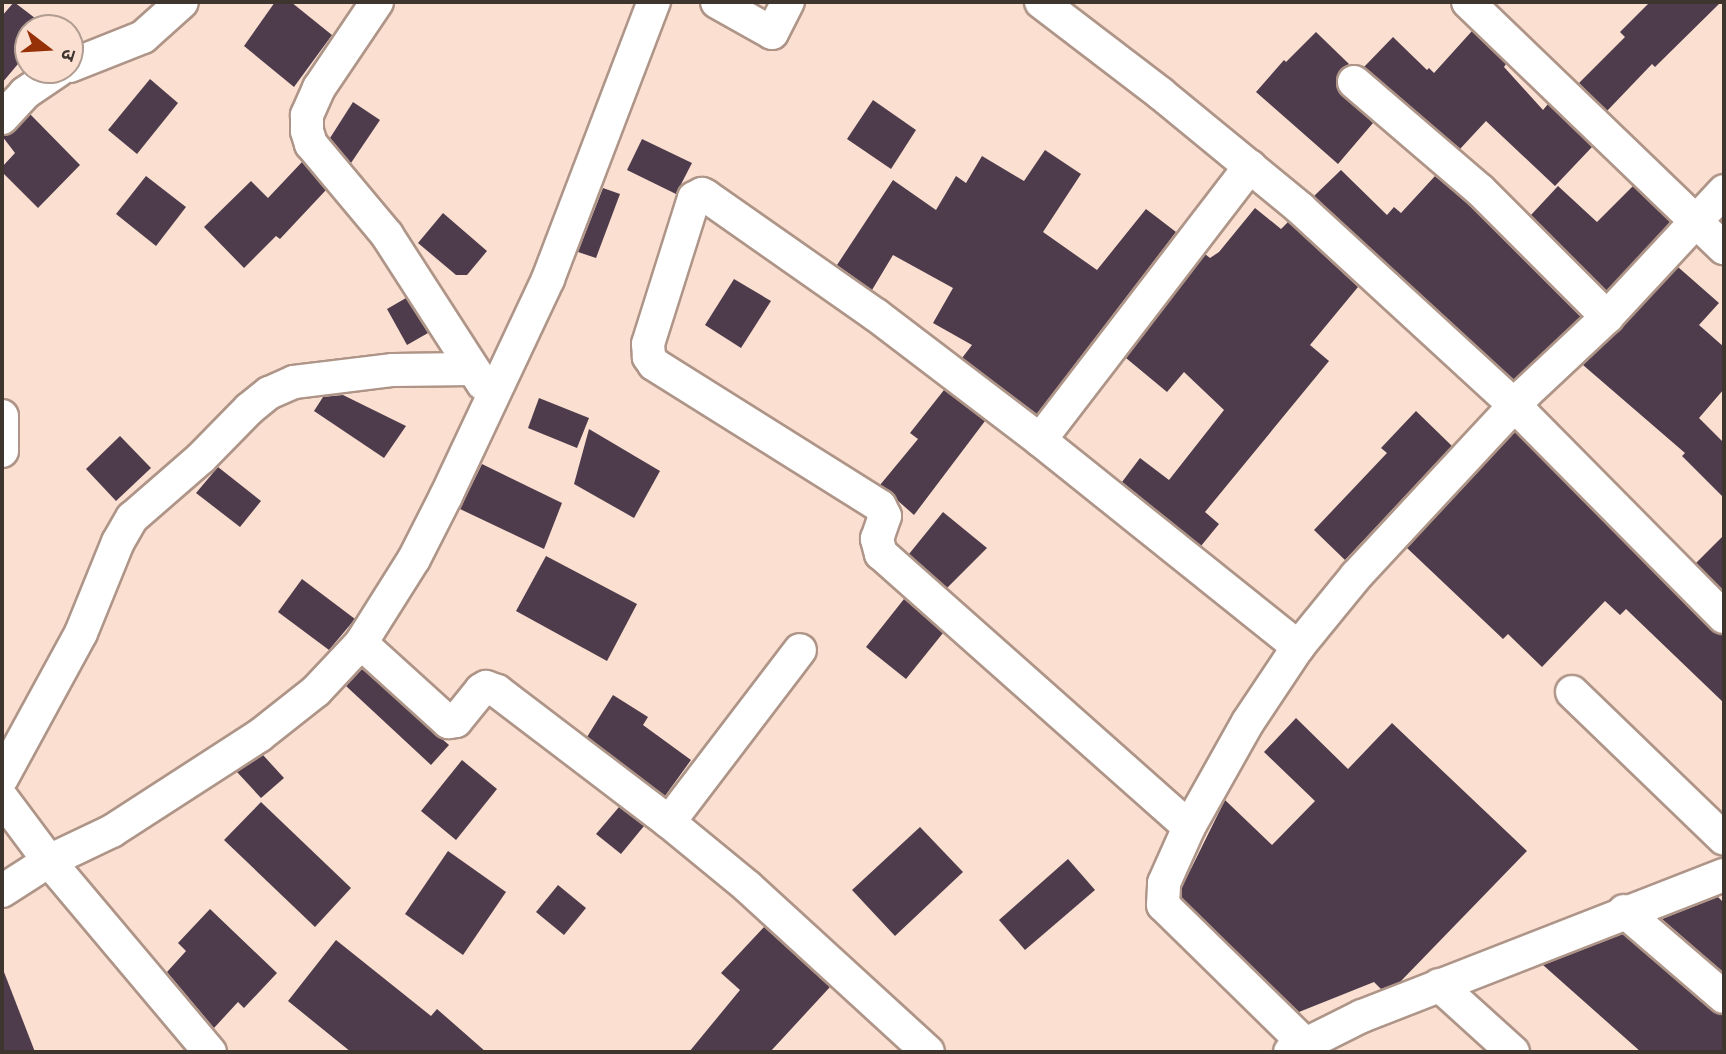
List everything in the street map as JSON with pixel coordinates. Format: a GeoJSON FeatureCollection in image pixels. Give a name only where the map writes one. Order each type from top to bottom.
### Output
{"type":"FeatureCollection","features":[{"type":"Feature","properties":{"kind":"street"},"geometry":{"type":"LineString","coordinates":[[84,60],[143,37],[182,2]]}},
{"type":"Feature","properties":{"kind":"street"},"geometry":{"type":"LineString","coordinates":[[377,2],[319,88],[307,115],[307,131],[311,144],[387,235],[492,397]]}},
{"type":"Feature","properties":{"kind":"street"},"geometry":{"type":"LineString","coordinates":[[2,891],[49,861],[112,831],[259,736],[316,691],[361,643],[414,559],[548,279],[654,2]]}},
{"type":"Feature","properties":{"kind":"street"},"geometry":{"type":"LineString","coordinates":[[717,2],[772,33],[788,2]]}},
{"type":"Feature","properties":{"kind":"street"},"geometry":{"type":"LineString","coordinates":[[1041,2],[1250,166],[1516,406],[1724,617]]}},
{"type":"Feature","properties":{"kind":"street"},"geometry":{"type":"LineString","coordinates":[[1468,2],[1724,248]]}},
{"type":"Feature","properties":{"kind":"street"},"geometry":{"type":"LineString","coordinates":[[1354,82],[1480,190],[1607,317]]}},
{"type":"Feature","properties":{"kind":"street"},"geometry":{"type":"LineString","coordinates":[[2,118],[25,93],[38,84]]}},
{"type":"Feature","properties":{"kind":"street"},"geometry":{"type":"LineString","coordinates":[[1040,440],[1250,166]]}},
{"type":"Feature","properties":{"kind":"street"},"geometry":{"type":"LineString","coordinates":[[1724,191],[1697,223],[1607,317],[1516,406],[1356,576],[1298,647],[1234,745],[1189,827],[1164,883],[1163,905],[1297,1047],[1439,985],[1624,911],[1724,875]]}},
{"type":"Feature","properties":{"kind":"street"},"geometry":{"type":"LineString","coordinates":[[1189,827],[881,554],[877,539],[885,516],[880,506],[654,364],[649,357],[648,344],[694,198],[698,195],[706,196],[783,247],[1040,440],[1298,647]]}},
{"type":"Feature","properties":{"kind":"street"},"geometry":{"type":"LineString","coordinates":[[2,778],[81,633],[118,542],[132,518],[201,458],[249,409],[269,393],[294,382],[315,378],[393,370],[472,369]]}},
{"type":"Feature","properties":{"kind":"street"},"geometry":{"type":"LineString","coordinates":[[2,416],[2,452]]}},
{"type":"Feature","properties":{"kind":"street"},"geometry":{"type":"LineString","coordinates":[[361,643],[448,722],[456,722],[481,690],[486,687],[497,691],[669,821],[826,957],[928,1052]]}},
{"type":"Feature","properties":{"kind":"street"},"geometry":{"type":"LineString","coordinates":[[669,821],[800,650]]}},
{"type":"Feature","properties":{"kind":"street"},"geometry":{"type":"LineString","coordinates":[[1572,692],[1724,839]]}},
{"type":"Feature","properties":{"kind":"street"},"geometry":{"type":"LineString","coordinates":[[2,798],[49,861],[210,1052]]}},
{"type":"Feature","properties":{"kind":"street"},"geometry":{"type":"LineString","coordinates":[[1624,911],[1724,997]]}},
{"type":"Feature","properties":{"kind":"street"},"geometry":{"type":"LineString","coordinates":[[1439,985],[1513,1052]]}},
{"type":"Feature","properties":{"kind":"building"},"geometry":{"type":"Polygon","coordinates":[[[14,2],[30,14],[14,14],[14,69],[2,83],[2,16],[14,2]]]}},
{"type":"Feature","properties":{"kind":"building"},"geometry":{"type":"Polygon","coordinates":[[[275,2],[291,2],[332,35],[294,87],[244,46],[275,2]]]}},
{"type":"Feature","properties":{"kind":"building"},"geometry":{"type":"Polygon","coordinates":[[[1650,2],[1721,2],[1655,67],[1652,64],[1607,111],[1579,83],[1625,37],[1620,32],[1650,2]]]}},
{"type":"Feature","properties":{"kind":"building"},"geometry":{"type":"Polygon","coordinates":[[[1472,31],[1506,64],[1504,67],[1543,110],[1548,104],[1592,147],[1555,186],[1486,121],[1460,149],[1364,67],[1393,37],[1427,70],[1429,68],[1434,73],[1472,31]]]}},
{"type":"Feature","properties":{"kind":"building"},"geometry":{"type":"Polygon","coordinates":[[[1316,32],[1349,64],[1340,71],[1336,79],[1337,89],[1373,123],[1338,164],[1256,92],[1284,60],[1286,62],[1316,32]]]}},
{"type":"Feature","properties":{"kind":"building"},"geometry":{"type":"Polygon","coordinates":[[[150,79],[178,103],[137,154],[108,130],[150,79]]]}},
{"type":"Feature","properties":{"kind":"building"},"geometry":{"type":"Polygon","coordinates":[[[873,100],[916,130],[891,169],[847,139],[873,100]]]}},
{"type":"Feature","properties":{"kind":"building"},"geometry":{"type":"Polygon","coordinates":[[[353,102],[380,120],[351,163],[330,138],[353,102]]]}},
{"type":"Feature","properties":{"kind":"building"},"geometry":{"type":"Polygon","coordinates":[[[30,114],[80,165],[38,208],[2,172],[2,167],[15,153],[2,136],[15,131],[30,114]]]}},
{"type":"Feature","properties":{"kind":"building"},"geometry":{"type":"Polygon","coordinates":[[[642,139],[692,163],[676,194],[627,170],[642,139]]]}},
{"type":"Feature","properties":{"kind":"building"},"geometry":{"type":"Polygon","coordinates":[[[1045,150],[1081,174],[1043,232],[1097,270],[1146,209],[1176,232],[1037,414],[962,358],[972,345],[933,323],[953,288],[893,255],[872,290],[837,265],[893,180],[936,210],[956,176],[966,183],[982,156],[1024,181],[1045,150]]]}},
{"type":"Feature","properties":{"kind":"building"},"geometry":{"type":"Polygon","coordinates":[[[302,162],[326,190],[280,239],[276,236],[244,268],[204,227],[251,181],[268,198],[302,162]]]}},
{"type":"Feature","properties":{"kind":"building"},"geometry":{"type":"Polygon","coordinates":[[[1341,170],[1387,215],[1394,207],[1401,213],[1435,176],[1467,203],[1581,317],[1514,380],[1314,196],[1341,170]]]}},
{"type":"Feature","properties":{"kind":"building"},"geometry":{"type":"Polygon","coordinates":[[[146,176],[186,207],[156,246],[116,214],[146,176]]]}},
{"type":"Feature","properties":{"kind":"building"},"geometry":{"type":"Polygon","coordinates":[[[1558,186],[1597,222],[1633,186],[1670,222],[1607,291],[1531,215],[1558,186]]]}},
{"type":"Feature","properties":{"kind":"building"},"geometry":{"type":"Polygon","coordinates":[[[603,188],[620,194],[596,258],[578,252],[603,188]]]}},
{"type":"Feature","properties":{"kind":"building"},"geometry":{"type":"Polygon","coordinates":[[[1255,208],[1281,229],[1288,222],[1358,287],[1310,345],[1329,361],[1205,512],[1219,524],[1201,546],[1122,482],[1140,458],[1169,480],[1224,410],[1184,372],[1167,392],[1126,358],[1205,254],[1210,258],[1219,252],[1255,208]]]}},
{"type":"Feature","properties":{"kind":"building"},"geometry":{"type":"Polygon","coordinates":[[[443,213],[487,251],[467,275],[456,275],[418,243],[443,213]]]}},
{"type":"Feature","properties":{"kind":"building"},"geometry":{"type":"Polygon","coordinates":[[[1678,267],[1719,303],[1699,325],[1724,347],[1724,389],[1699,418],[1724,443],[1724,498],[1682,456],[1685,453],[1583,365],[1678,267]]]}},
{"type":"Feature","properties":{"kind":"building"},"geometry":{"type":"Polygon","coordinates":[[[734,279],[771,301],[741,348],[705,325],[734,279]]]}},
{"type":"Feature","properties":{"kind":"building"},"geometry":{"type":"Polygon","coordinates":[[[406,298],[428,333],[407,345],[387,309],[406,298]]]}},
{"type":"Feature","properties":{"kind":"building"},"geometry":{"type":"Polygon","coordinates":[[[944,390],[985,421],[914,515],[880,485],[918,439],[910,433],[944,390]]]}},
{"type":"Feature","properties":{"kind":"building"},"geometry":{"type":"Polygon","coordinates":[[[343,395],[406,426],[384,458],[314,411],[323,397],[343,395]]]}},
{"type":"Feature","properties":{"kind":"building"},"geometry":{"type":"Polygon","coordinates":[[[539,398],[589,418],[577,448],[528,428],[539,398]]]}},
{"type":"Feature","properties":{"kind":"building"},"geometry":{"type":"Polygon","coordinates":[[[1416,411],[1452,446],[1345,560],[1314,530],[1387,453],[1381,448],[1416,411]]]}},
{"type":"Feature","properties":{"kind":"building"},"geometry":{"type":"Polygon","coordinates":[[[589,429],[660,471],[634,518],[574,484],[589,429]]]}},
{"type":"Feature","properties":{"kind":"building"},"geometry":{"type":"Polygon","coordinates":[[[1515,432],[1711,630],[1724,635],[1724,703],[1626,609],[1620,615],[1605,601],[1542,667],[1508,634],[1503,639],[1407,548],[1515,432]]]}},
{"type":"Feature","properties":{"kind":"building"},"geometry":{"type":"Polygon","coordinates":[[[120,436],[151,468],[116,501],[86,469],[120,436]]]}},
{"type":"Feature","properties":{"kind":"building"},"geometry":{"type":"Polygon","coordinates":[[[482,464],[562,503],[544,549],[460,509],[482,464]]]}},
{"type":"Feature","properties":{"kind":"building"},"geometry":{"type":"Polygon","coordinates":[[[218,467],[261,501],[240,527],[196,493],[218,467]]]}},
{"type":"Feature","properties":{"kind":"building"},"geometry":{"type":"Polygon","coordinates":[[[943,512],[987,548],[947,588],[909,554],[943,512]]]}},
{"type":"Feature","properties":{"kind":"building"},"geometry":{"type":"Polygon","coordinates":[[[1724,535],[1724,591],[1696,563],[1724,535]]]}},
{"type":"Feature","properties":{"kind":"building"},"geometry":{"type":"Polygon","coordinates":[[[546,556],[637,604],[607,661],[516,611],[546,556]]]}},
{"type":"Feature","properties":{"kind":"building"},"geometry":{"type":"Polygon","coordinates":[[[302,579],[355,619],[329,650],[278,612],[302,579]]]}},
{"type":"Feature","properties":{"kind":"building"},"geometry":{"type":"Polygon","coordinates":[[[904,599],[943,633],[906,679],[866,647],[904,599]]]}},
{"type":"Feature","properties":{"kind":"building"},"geometry":{"type":"Polygon","coordinates":[[[362,669],[449,745],[431,765],[346,686],[362,669]]]}},
{"type":"Feature","properties":{"kind":"building"},"geometry":{"type":"Polygon","coordinates":[[[613,695],[648,717],[643,725],[691,760],[665,796],[587,737],[613,695]]]}},
{"type":"Feature","properties":{"kind":"building"},"geometry":{"type":"Polygon","coordinates":[[[1296,718],[1348,769],[1392,723],[1527,851],[1400,982],[1381,989],[1374,982],[1299,1012],[1182,898],[1182,887],[1225,800],[1272,845],[1315,801],[1264,752],[1296,718]]]}},
{"type":"Feature","properties":{"kind":"building"},"geometry":{"type":"Polygon","coordinates":[[[263,755],[284,778],[261,798],[237,772],[263,755]]]}},
{"type":"Feature","properties":{"kind":"building"},"geometry":{"type":"Polygon","coordinates":[[[462,760],[497,789],[456,840],[421,811],[462,760]]]}},
{"type":"Feature","properties":{"kind":"building"},"geometry":{"type":"Polygon","coordinates":[[[261,802],[351,888],[315,927],[224,840],[261,802]]]}},
{"type":"Feature","properties":{"kind":"building"},"geometry":{"type":"Polygon","coordinates":[[[619,807],[644,826],[621,854],[596,834],[619,807]]]}},
{"type":"Feature","properties":{"kind":"building"},"geometry":{"type":"Polygon","coordinates":[[[920,827],[963,872],[895,936],[852,890],[920,827]]]}},
{"type":"Feature","properties":{"kind":"building"},"geometry":{"type":"Polygon","coordinates":[[[448,851],[506,892],[463,955],[405,914],[448,851]]]}},
{"type":"Feature","properties":{"kind":"building"},"geometry":{"type":"Polygon","coordinates":[[[1068,859],[1095,890],[1025,950],[999,920],[1068,859]]]}},
{"type":"Feature","properties":{"kind":"building"},"geometry":{"type":"Polygon","coordinates":[[[558,885],[586,908],[564,935],[536,912],[558,885]]]}},
{"type":"Feature","properties":{"kind":"building"},"geometry":{"type":"Polygon","coordinates":[[[1718,897],[1724,903],[1724,973],[1662,919],[1718,897]]]}},
{"type":"Feature","properties":{"kind":"building"},"geometry":{"type":"Polygon","coordinates":[[[210,909],[277,973],[244,1008],[238,1002],[214,1028],[167,972],[186,951],[178,943],[210,909]]]}},
{"type":"Feature","properties":{"kind":"building"},"geometry":{"type":"Polygon","coordinates":[[[764,927],[830,987],[770,1052],[689,1052],[740,990],[721,973],[764,927]]]}},
{"type":"Feature","properties":{"kind":"building"},"geometry":{"type":"Polygon","coordinates":[[[1623,934],[1712,1011],[1724,1015],[1724,1052],[1641,1052],[1543,965],[1623,934]]]}},
{"type":"Feature","properties":{"kind":"building"},"geometry":{"type":"Polygon","coordinates":[[[336,940],[431,1016],[437,1009],[486,1052],[351,1052],[288,1001],[336,940]]]}},
{"type":"Feature","properties":{"kind":"building"},"geometry":{"type":"Polygon","coordinates":[[[4,972],[35,1052],[2,1052],[4,972]]]}}]}
